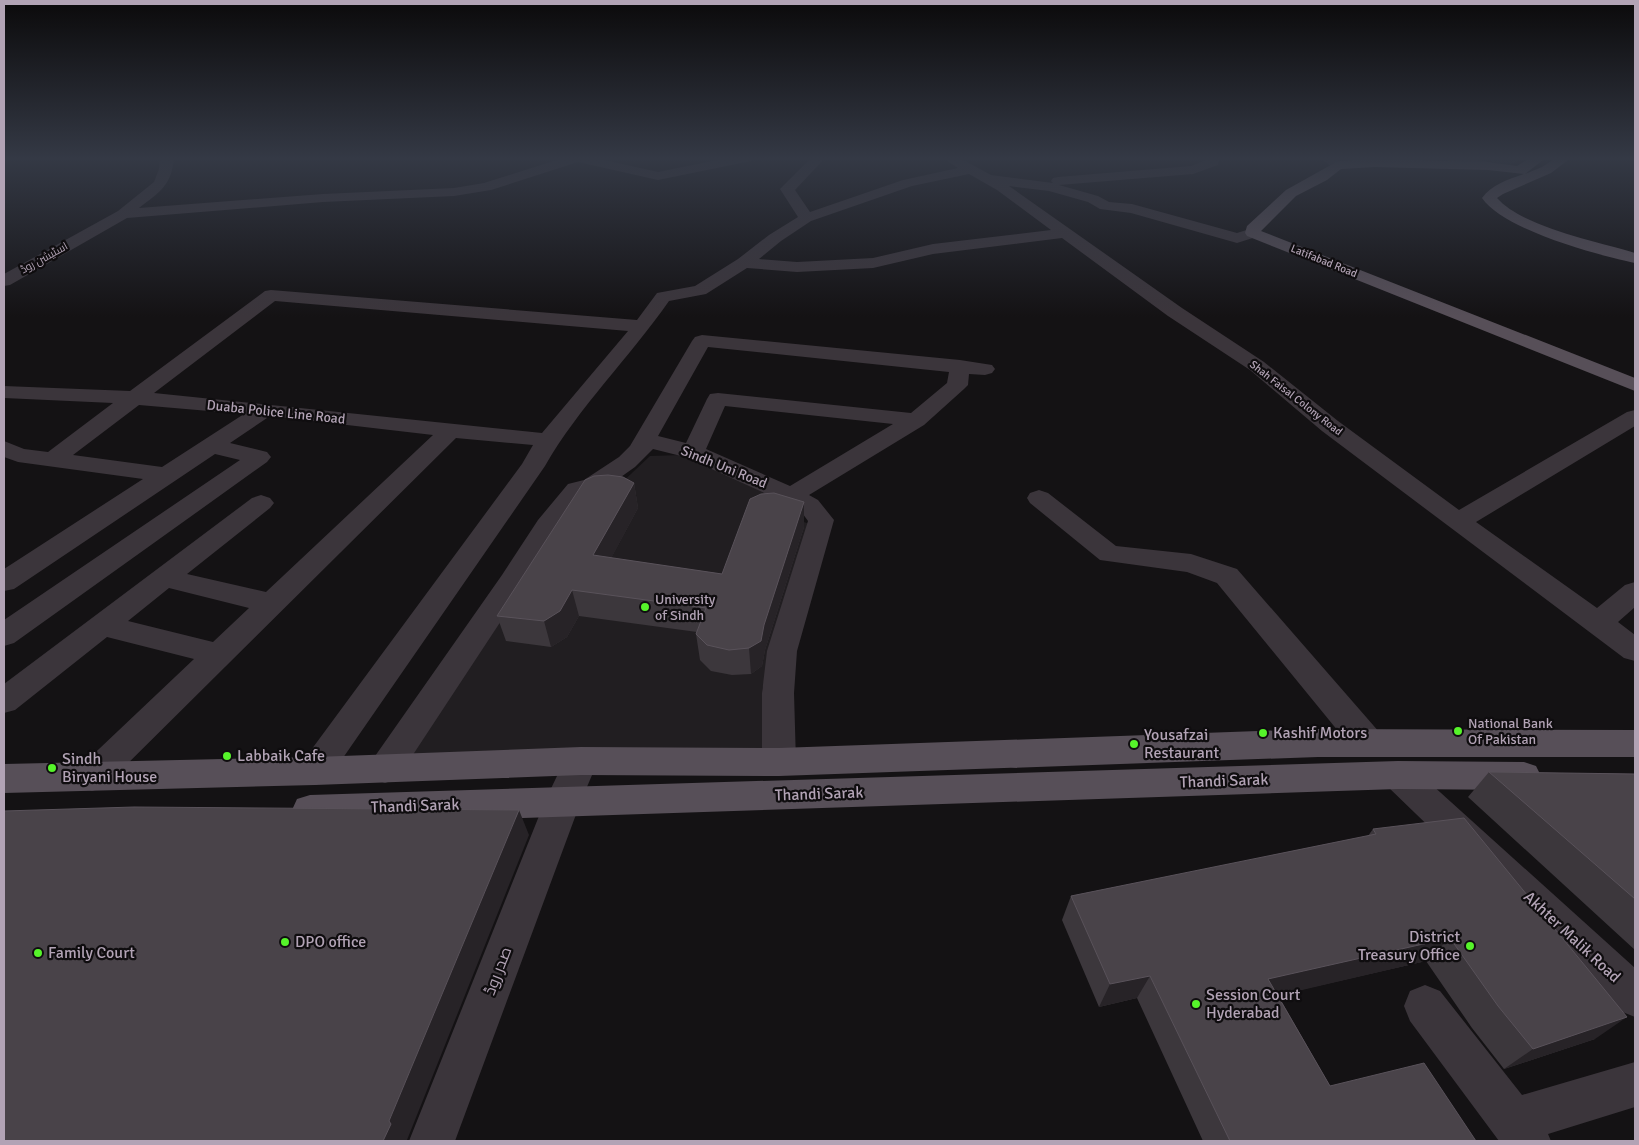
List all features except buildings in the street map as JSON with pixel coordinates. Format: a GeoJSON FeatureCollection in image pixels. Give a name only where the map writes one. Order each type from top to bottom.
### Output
{"type":"FeatureCollection","features":[{"type":"Feature","properties":{"kind":"main road"},"geometry":{"type":"LineString","coordinates":[[1253,232],[1253,229],[1273,210]]}},
{"type":"Feature","properties":{"kind":"main road"},"geometry":{"type":"LineString","coordinates":[[1502,210],[1542,229],[1635,258]]}},
{"type":"Feature","properties":{"kind":"main road","name":"Latifabad Road"},"geometry":{"type":"LineString","coordinates":[[1253,232],[1635,385]]}},
{"type":"Feature","properties":{"kind":"main road"},"geometry":{"type":"LineString","coordinates":[[4,779],[315,771],[581,761],[779,762],[1318,743],[1635,744]]}},
{"type":"Feature","properties":{"kind":"main road","name":"Thandi Sarak"},"geometry":{"type":"LineString","coordinates":[[274,811],[1398,775],[1556,776]]}},
{"type":"Feature","properties":{"kind":"street","name":"اسٹیشن روڈ"},"geometry":{"type":"LineString","coordinates":[[4,271],[113,210]]}},
{"type":"Feature","properties":{"kind":"street","name":"اسٹیشن روڈ"},"geometry":{"type":"LineString","coordinates":[[4,281],[127,210]]}},
{"type":"Feature","properties":{"kind":"street"},"geometry":{"type":"LineString","coordinates":[[123,214],[168,210]]}},
{"type":"Feature","properties":{"kind":"street"},"geometry":{"type":"LineString","coordinates":[[801,210],[806,218]]}},
{"type":"Feature","properties":{"kind":"street"},"geometry":{"type":"LineString","coordinates":[[315,771],[533,466],[548,440],[642,326],[663,297],[700,290],[744,264],[775,238],[806,218],[830,210]]}},
{"type":"Feature","properties":{"kind":"street","name":"Shah Faisal Colony Road"},"geometry":{"type":"LineString","coordinates":[[1032,210],[1175,312],[1257,366],[1330,426],[1458,522],[1635,650]]}},
{"type":"Feature","properties":{"kind":"street"},"geometry":{"type":"LineString","coordinates":[[1141,210],[1237,238],[1253,232]]}},
{"type":"Feature","properties":{"kind":"street"},"geometry":{"type":"LineString","coordinates":[[744,264],[797,267],[873,263],[933,249],[1065,233]]}},
{"type":"Feature","properties":{"kind":"street"},"geometry":{"type":"LineString","coordinates":[[52,460],[271,295],[642,326]]}},
{"type":"Feature","properties":{"kind":"street"},"geometry":{"type":"LineString","coordinates":[[385,768],[512,582],[547,526],[577,490],[592,486],[627,462],[642,448],[644,440],[702,341],[985,369]]}},
{"type":"Feature","properties":{"kind":"street"},"geometry":{"type":"LineString","coordinates":[[791,496],[916,420],[957,385],[960,366]]}},
{"type":"Feature","properties":{"kind":"street","name":"Duaba Police Line Road"},"geometry":{"type":"LineString","coordinates":[[4,392],[50,396],[136,398],[264,410],[450,432],[548,440]]}},
{"type":"Feature","properties":{"kind":"street"},"geometry":{"type":"LineString","coordinates":[[693,452],[718,399],[916,420]]}},
{"type":"Feature","properties":{"kind":"street"},"geometry":{"type":"LineString","coordinates":[[4,582],[264,410]]}},
{"type":"Feature","properties":{"kind":"street"},"geometry":{"type":"LineString","coordinates":[[1458,522],[1635,417]]}},
{"type":"Feature","properties":{"kind":"street"},"geometry":{"type":"LineString","coordinates":[[92,777],[450,432]]}},
{"type":"Feature","properties":{"kind":"street","name":"Sindh Uni Road"},"geometry":{"type":"LineString","coordinates":[[644,440],[693,452],[791,496],[810,505],[821,520],[782,652],[778,693],[779,762]]}},
{"type":"Feature","properties":{"kind":"street"},"geometry":{"type":"LineString","coordinates":[[4,635],[259,457],[211,446]]}},
{"type":"Feature","properties":{"kind":"street"},"geometry":{"type":"LineString","coordinates":[[7,454],[168,475]]}},
{"type":"Feature","properties":{"kind":"street"},"geometry":{"type":"LineString","coordinates":[[1039,498],[1109,554],[1192,563],[1227,576],[1368,743]]}},
{"type":"Feature","properties":{"kind":"street"},"geometry":{"type":"LineString","coordinates":[[4,701],[261,503]]}},
{"type":"Feature","properties":{"kind":"street"},"geometry":{"type":"LineString","coordinates":[[4,563],[58,546]]}},
{"type":"Feature","properties":{"kind":"street"},"geometry":{"type":"LineString","coordinates":[[164,578],[271,603]]}},
{"type":"Feature","properties":{"kind":"street"},"geometry":{"type":"LineString","coordinates":[[1598,623],[1635,592]]}},
{"type":"Feature","properties":{"kind":"street"},"geometry":{"type":"LineString","coordinates":[[102,625],[218,654]]}},
{"type":"Feature","properties":{"kind":"street","name":"صدر روڈ"},"geometry":{"type":"LineString","coordinates":[[432,1141],[563,801],[581,761]]}},
{"type":"Feature","properties":{"kind":"street","name":"Akhter Malik Road"},"geometry":{"type":"LineString","coordinates":[[1398,775],[1635,996]]}},
{"type":"Feature","properties":{"kind":"street"},"geometry":{"type":"LineString","coordinates":[[1425,1006],[1521,1131],[1635,1085]]}},
{"type":"Feature","properties":{"kind":"shaded area","name":"University of Sindh"},"geometry":{"type":"Polygon","coordinates":[[[682,455],[777,496],[772,510],[812,525],[762,689],[770,751],[405,758],[574,498],[615,489],[650,456],[682,455]]]}},
{"type":"Feature","properties":{"kind":"place","name":"University of Sindh"},"geometry":{"type":"Point","coordinates":[645,607]}},
{"type":"Feature","properties":{"kind":"place","name":"National Bank Of Pakistan"},"geometry":{"type":"Point","coordinates":[1458,731]}},
{"type":"Feature","properties":{"kind":"place","name":"Kashif Motors"},"geometry":{"type":"Point","coordinates":[1263,733]}},
{"type":"Feature","properties":{"kind":"place","name":"Yousafzai Restaurant"},"geometry":{"type":"Point","coordinates":[1134,744]}},
{"type":"Feature","properties":{"kind":"place","name":"Labbaik Cafe"},"geometry":{"type":"Point","coordinates":[227,756]}},
{"type":"Feature","properties":{"kind":"place","name":"Sindh Biryani House"},"geometry":{"type":"Point","coordinates":[52,768]}},
{"type":"Feature","properties":{"kind":"place","name":"DPO office"},"geometry":{"type":"Point","coordinates":[285,942]}},
{"type":"Feature","properties":{"kind":"place","name":"District Treasury Office"},"geometry":{"type":"Point","coordinates":[1470,946]}},
{"type":"Feature","properties":{"kind":"place","name":"Family Court"},"geometry":{"type":"Point","coordinates":[38,953]}},
{"type":"Feature","properties":{"kind":"place","name":"Session Court Hyderabad"},"geometry":{"type":"Point","coordinates":[1196,1004]}}]}
